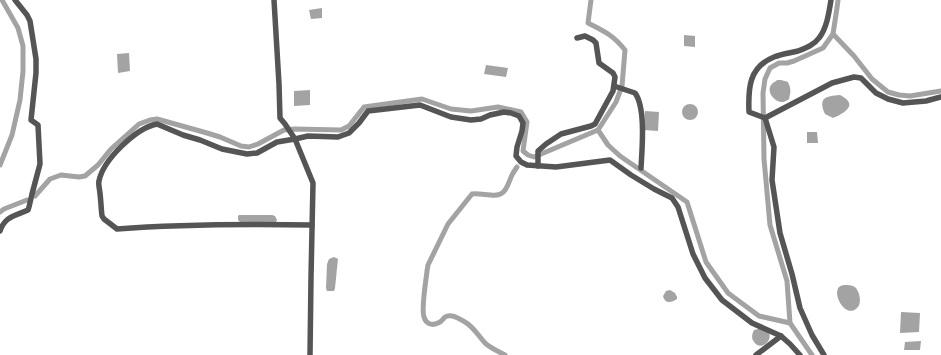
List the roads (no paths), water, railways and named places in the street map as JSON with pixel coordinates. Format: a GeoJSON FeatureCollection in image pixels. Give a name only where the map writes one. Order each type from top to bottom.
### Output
{"type":"FeatureCollection","features":[{"type":"Feature","properties":{"kind":"street"},"geometry":{"type":"LineString","coordinates":[[0,231],[2,224],[7,219],[28,210],[30,207],[40,164],[38,125],[31,120],[36,59],[30,21],[15,0]]}},
{"type":"Feature","properties":{"kind":"street"},"geometry":{"type":"LineString","coordinates":[[274,0],[280,118],[294,138],[313,183],[310,355]]}},
{"type":"Feature","properties":{"kind":"street"},"geometry":{"type":"LineString","coordinates":[[831,0],[826,25],[819,38],[813,44],[805,48],[774,57],[754,73],[749,94],[749,112],[765,118],[832,83],[854,77],[861,78],[876,93],[888,100],[903,103],[926,101],[941,97]]}},
{"type":"Feature","properties":{"kind":"street"},"geometry":{"type":"LineString","coordinates":[[538,166],[538,151],[546,144],[561,134],[595,124],[608,101],[614,86],[616,77],[599,63],[596,43],[585,36],[577,38]]}},
{"type":"Feature","properties":{"kind":"street"},"geometry":{"type":"LineString","coordinates":[[614,86],[635,93],[639,99],[642,133],[641,168]]}},
{"type":"Feature","properties":{"kind":"street"},"geometry":{"type":"LineString","coordinates":[[312,225],[240,224],[154,226],[117,229],[102,216],[99,183],[101,174],[112,156],[121,147],[151,125],[157,124],[222,149],[247,154],[257,153],[277,142],[294,138],[308,136],[338,137],[349,133],[360,123],[368,111],[420,105],[451,117],[470,120],[481,119],[490,115],[504,112],[511,113],[519,116],[523,123],[516,156],[521,162],[527,165],[556,167],[610,160],[631,175],[672,198],[678,207],[693,254],[705,278],[722,300],[752,323],[781,336],[800,355]]}},
{"type":"Feature","properties":{"kind":"street"},"geometry":{"type":"LineString","coordinates":[[765,118],[774,146],[772,180],[780,233],[800,308],[812,335],[824,355]]}},
{"type":"Feature","properties":{"kind":"street"},"geometry":{"type":"LineString","coordinates":[[756,355],[781,336]]}},
{"type":"Feature","properties":{"kind":"waterway"},"geometry":{"type":"LineString","coordinates":[[0,165],[12,135],[20,100],[23,71],[23,46],[18,28],[2,0]]}},
{"type":"Feature","properties":{"kind":"waterway"},"geometry":{"type":"LineString","coordinates":[[35,196],[50,179],[61,175],[79,177],[85,176],[98,165],[111,149],[139,124],[157,119],[220,137],[241,146],[249,147],[258,144],[284,130],[341,130],[349,126],[364,107],[422,99],[451,109],[471,111],[498,107],[521,112],[527,122],[523,151],[534,157],[598,130],[616,102],[622,86],[625,50],[608,34],[588,23],[591,0]]}},
{"type":"Feature","properties":{"kind":"waterway"},"geometry":{"type":"LineString","coordinates":[[838,0],[833,34],[854,56],[872,79],[888,92],[899,95],[910,96],[941,91]]}},
{"type":"Feature","properties":{"kind":"waterway"},"geometry":{"type":"LineString","coordinates":[[812,355],[790,323],[787,281],[770,225],[764,159],[763,93],[765,79],[770,68],[779,63],[794,61],[823,48],[833,34]]}},
{"type":"Feature","properties":{"kind":"waterway"},"geometry":{"type":"LineString","coordinates":[[598,130],[608,145],[620,156],[687,202],[706,262],[728,293],[759,316],[790,323]]}},
{"type":"Feature","properties":{"kind":"waterway"},"geometry":{"type":"LineString","coordinates":[[505,355],[486,344],[471,327],[455,317],[447,316],[436,324],[428,323],[423,313],[423,302],[428,265],[448,224],[472,194],[496,195],[503,192],[517,167]]}},
{"type":"Feature","properties":{"kind":"waterway"},"geometry":{"type":"LineString","coordinates":[[0,212],[27,200]]}}]}
